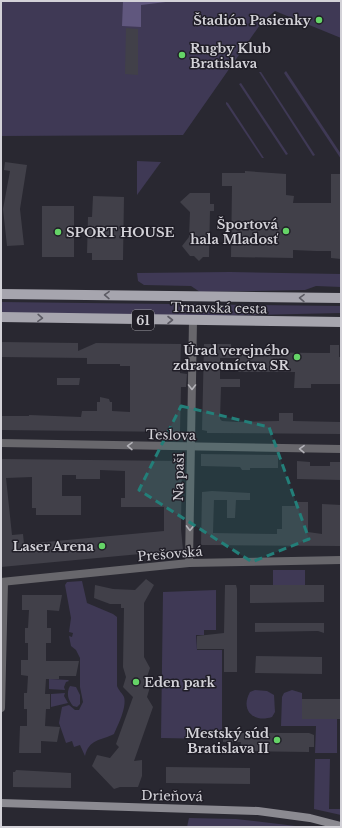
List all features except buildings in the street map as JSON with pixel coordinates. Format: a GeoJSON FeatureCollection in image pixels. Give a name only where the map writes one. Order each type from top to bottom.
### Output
{"type":"FeatureCollection","features":[{"type":"Feature","properties":{"kind":"main road","name":"Trnavská cesta"},"geometry":{"type":"LineString","coordinates":[[1,294],[341,298]]}},
{"type":"Feature","properties":{"kind":"main road","name":"Trnavská cesta"},"geometry":{"type":"LineString","coordinates":[[1,317],[341,322]]}},
{"type":"Feature","properties":{"kind":"street","name":"Na paši"},"geometry":{"type":"LineString","coordinates":[[189,563],[193,320]]}},
{"type":"Feature","properties":{"kind":"street","name":"Teslova"},"geometry":{"type":"LineString","coordinates":[[1,443],[341,449]]}},
{"type":"Feature","properties":{"kind":"street","name":"Prešovská"},"geometry":{"type":"LineString","coordinates":[[2,582],[189,563],[341,560]]}},
{"type":"Feature","properties":{"kind":"street"},"geometry":{"type":"LineString","coordinates":[[1,708],[2,582]]}},
{"type":"Feature","properties":{"kind":"street","name":"Drieňová"},"geometry":{"type":"LineString","coordinates":[[1,803],[258,811],[310,818],[341,826]]}},
{"type":"Feature","properties":{"kind":"highlighted area"},"geometry":{"type":"Polygon","coordinates":[[[181,406],[269,427],[309,539],[252,562],[139,490],[181,406]]]}},
{"type":"Feature","properties":{"kind":"shaded area"},"geometry":{"type":"Polygon","coordinates":[[[1,1],[341,1],[341,38],[275,11],[262,22],[183,135],[1,136],[1,1]]]}},
{"type":"Feature","properties":{"kind":"shaded area"},"geometry":{"type":"Polygon","coordinates":[[[123,1],[174,1],[141,5],[141,27],[122,26],[123,1]]]}},
{"type":"Feature","properties":{"kind":"shaded area"},"geometry":{"type":"Polygon","coordinates":[[[286,71],[341,154],[341,159],[284,73],[286,71]]]}},
{"type":"Feature","properties":{"kind":"shaded area"},"geometry":{"type":"Polygon","coordinates":[[[259,72],[261,72],[315,155],[313,156],[259,72]]]}},
{"type":"Feature","properties":{"kind":"shaded area"},"geometry":{"type":"Polygon","coordinates":[[[241,83],[288,154],[286,155],[239,84],[241,83]]]}},
{"type":"Feature","properties":{"kind":"shaded area"},"geometry":{"type":"Polygon","coordinates":[[[226,102],[228,103],[264,158],[262,158],[226,102]]]}},
{"type":"Feature","properties":{"kind":"shaded area"},"geometry":{"type":"Polygon","coordinates":[[[137,161],[161,162],[137,195],[137,161]]]}},
{"type":"Feature","properties":{"kind":"shaded area"},"geometry":{"type":"Polygon","coordinates":[[[230,272],[341,274],[341,287],[316,286],[305,290],[200,292],[191,286],[144,285],[138,281],[137,273],[230,272]]]}},
{"type":"Feature","properties":{"kind":"shaded area"},"geometry":{"type":"Polygon","coordinates":[[[1,302],[341,306],[341,313],[214,316],[1,313],[1,302]]]}},
{"type":"Feature","properties":{"kind":"shaded area"},"geometry":{"type":"Polygon","coordinates":[[[273,570],[305,570],[305,585],[273,585],[273,570]]]}},
{"type":"Feature","properties":{"kind":"shaded area"},"geometry":{"type":"Polygon","coordinates":[[[82,581],[87,603],[117,617],[117,686],[125,701],[122,716],[114,734],[92,743],[89,746],[85,756],[80,745],[74,747],[72,741],[66,743],[59,723],[62,707],[69,705],[75,710],[79,710],[83,702],[80,687],[80,658],[76,650],[71,646],[69,636],[72,637],[73,633],[69,632],[71,618],[65,585],[67,582],[82,581]]]}},
{"type":"Feature","properties":{"kind":"shaded area"},"geometry":{"type":"Polygon","coordinates":[[[216,590],[216,630],[204,630],[204,635],[196,635],[197,650],[222,650],[222,733],[215,733],[215,739],[161,738],[163,592],[216,590]]]}},
{"type":"Feature","properties":{"kind":"shaded area"},"geometry":{"type":"Polygon","coordinates":[[[49,679],[69,681],[66,682],[64,687],[65,690],[49,689],[49,679]]]}},
{"type":"Feature","properties":{"kind":"shaded area"},"geometry":{"type":"Polygon","coordinates":[[[70,686],[76,687],[80,695],[80,704],[77,707],[73,706],[69,699],[68,691],[70,686]]]}},
{"type":"Feature","properties":{"kind":"shaded area"},"geometry":{"type":"Polygon","coordinates":[[[255,690],[267,691],[274,695],[275,712],[272,717],[259,718],[250,714],[247,698],[250,692],[255,690]]]}},
{"type":"Feature","properties":{"kind":"shaded area"},"geometry":{"type":"Polygon","coordinates":[[[292,690],[302,693],[302,719],[337,719],[337,753],[315,753],[316,726],[281,726],[282,697],[284,693],[292,690]]]}},
{"type":"Feature","properties":{"kind":"shaded area"},"geometry":{"type":"Polygon","coordinates":[[[65,693],[64,696],[68,703],[51,707],[51,694],[65,693]]]}},
{"type":"Feature","properties":{"kind":"shaded area"},"geometry":{"type":"Polygon","coordinates":[[[315,759],[330,759],[329,809],[341,809],[341,815],[314,809],[315,759]]]}},
{"type":"Feature","properties":{"kind":"shaded area"},"geometry":{"type":"Polygon","coordinates":[[[189,818],[236,819],[304,827],[187,827],[189,818]]]}},
{"type":"Feature","properties":{"kind":"place","name":"Štadión Pasienky"},"geometry":{"type":"Point","coordinates":[319,20]}},
{"type":"Feature","properties":{"kind":"place","name":"Rugby Klub Bratislava"},"geometry":{"type":"Point","coordinates":[182,55]}},
{"type":"Feature","properties":{"kind":"place","name":"Športová hala Mladosť"},"geometry":{"type":"Point","coordinates":[286,231]}},
{"type":"Feature","properties":{"kind":"place","name":"SPORT HOUSE"},"geometry":{"type":"Point","coordinates":[58,232]}},
{"type":"Feature","properties":{"kind":"place","name":"Úrad verejného zdravotníctva SR"},"geometry":{"type":"Point","coordinates":[297,357]}},
{"type":"Feature","properties":{"kind":"place","name":"Laser Arena"},"geometry":{"type":"Point","coordinates":[102,546]}},
{"type":"Feature","properties":{"kind":"place","name":"Eden park"},"geometry":{"type":"Point","coordinates":[136,682]}},
{"type":"Feature","properties":{"kind":"place","name":"Mestský súd Bratislava II"},"geometry":{"type":"Point","coordinates":[277,740]}}]}
